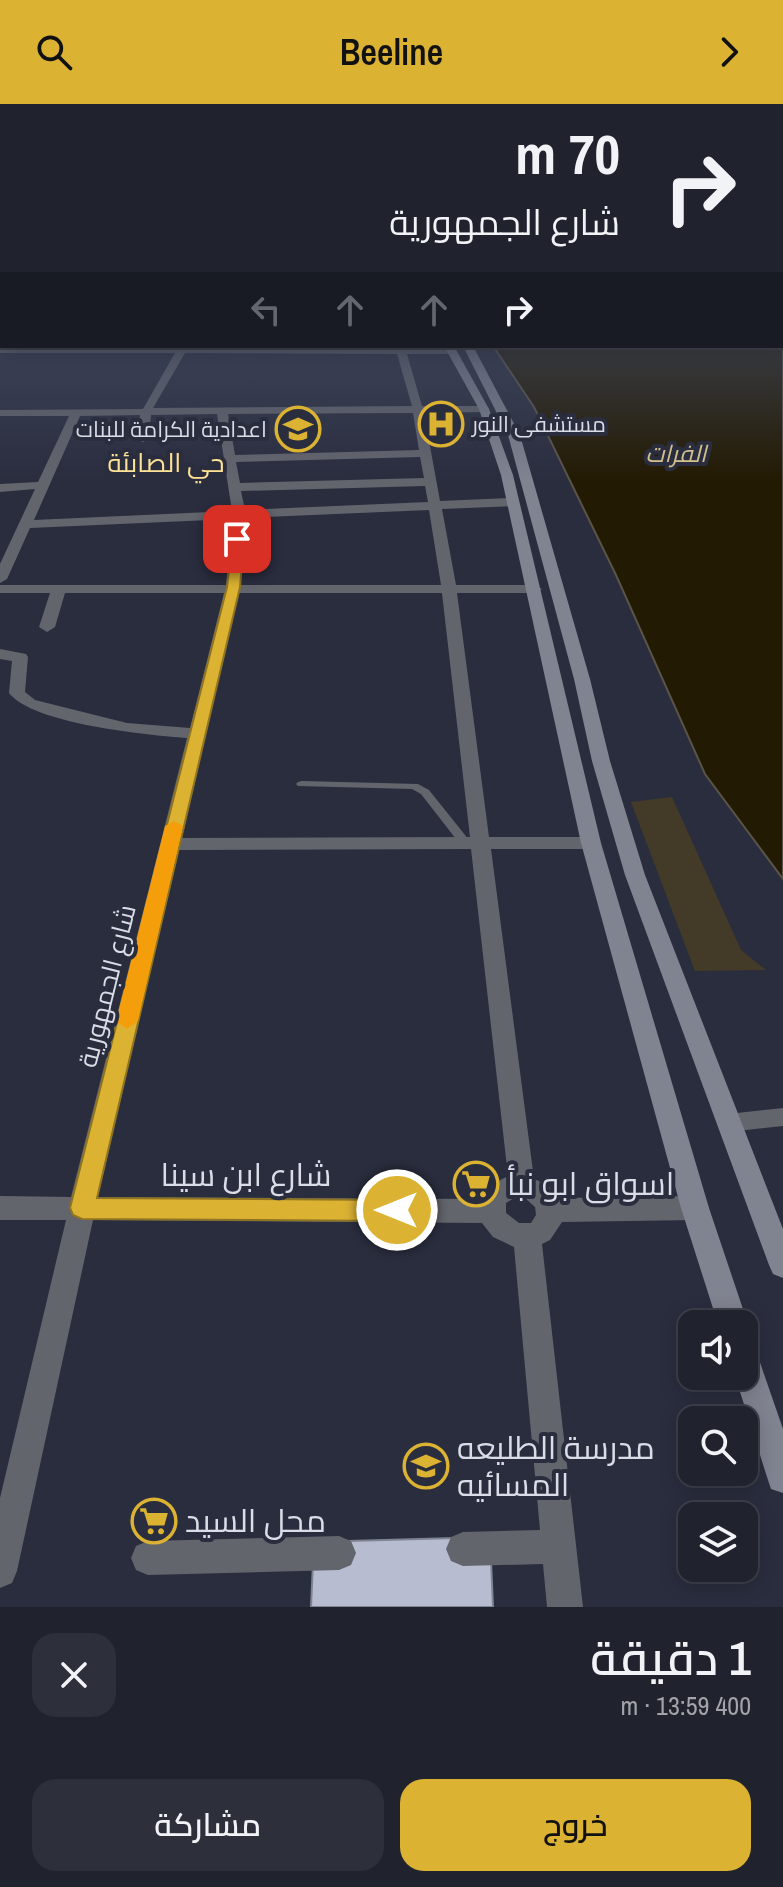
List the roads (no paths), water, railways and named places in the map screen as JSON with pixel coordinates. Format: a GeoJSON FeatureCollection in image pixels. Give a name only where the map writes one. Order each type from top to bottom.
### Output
{"type":"FeatureCollection","features":[{"type":"Feature","properties":{"kind":"main road"},"geometry":{"type":"LineString","coordinates":[[457,348],[484,409],[513,502],[591,843],[695,1208],[728,1310]]}},
{"type":"Feature","properties":{"kind":"main road"},"geometry":{"type":"LineString","coordinates":[[457,348],[514,435],[604,772],[635,875],[783,1265]]}},
{"type":"Feature","properties":{"kind":"main road"},"geometry":{"type":"LineString","coordinates":[[524,545],[545,546]]}},
{"type":"Feature","properties":{"kind":"main road"},"geometry":{"type":"LineString","coordinates":[[755,1390],[782,1473]]}},
{"type":"Feature","properties":{"kind":"street"},"geometry":{"type":"LineString","coordinates":[[143,439],[146,412],[183,348]]}},
{"type":"Feature","properties":{"kind":"street"},"geometry":{"type":"LineString","coordinates":[[401,348],[418,410],[449,587],[473,845],[522,1186]]}},
{"type":"Feature","properties":{"kind":"street"},"geometry":{"type":"LineString","coordinates":[[0,350],[457,348]]}},
{"type":"Feature","properties":{"kind":"street"},"geometry":{"type":"LineString","coordinates":[[0,413],[484,409]]}},
{"type":"Feature","properties":{"kind":"street","name":"شارع الجمهورية"},"geometry":{"type":"LineString","coordinates":[[0,1571],[82,1208],[233,587],[239,515],[237,487],[222,411]]}},
{"type":"Feature","properties":{"kind":"street"},"geometry":{"type":"LineString","coordinates":[[0,579],[76,413]]}},
{"type":"Feature","properties":{"kind":"street"},"geometry":{"type":"LineString","coordinates":[[232,459],[424,453]]}},
{"type":"Feature","properties":{"kind":"street"},"geometry":{"type":"LineString","coordinates":[[237,487],[429,482]]}},
{"type":"Feature","properties":{"kind":"street"},"geometry":{"type":"LineString","coordinates":[[0,488],[43,485]]}},
{"type":"Feature","properties":{"kind":"street"},"geometry":{"type":"LineString","coordinates":[[26,524],[513,502]]}},
{"type":"Feature","properties":{"kind":"street"},"geometry":{"type":"LineString","coordinates":[[47,627],[59,588]]}},
{"type":"Feature","properties":{"kind":"street"},"geometry":{"type":"LineString","coordinates":[[0,589],[535,589]]}},
{"type":"Feature","properties":{"kind":"street"},"geometry":{"type":"LineString","coordinates":[[0,654],[20,657],[17,693],[29,704],[127,728],[197,734]]}},
{"type":"Feature","properties":{"kind":"street"},"geometry":{"type":"LineString","coordinates":[[170,844],[591,843]]}},
{"type":"Feature","properties":{"kind":"street"},"geometry":{"type":"LineString","coordinates":[[728,1123],[783,1117]]}},
{"type":"Feature","properties":{"kind":"street"},"geometry":{"type":"LineString","coordinates":[[522,1186],[541,1193],[551,1210],[543,1230],[527,1237],[507,1233],[499,1227],[491,1211],[496,1195],[522,1186]]}},
{"type":"Feature","properties":{"kind":"street","name":"شارع ابن سينا"},"geometry":{"type":"LineString","coordinates":[[0,1208],[491,1211]]}},
{"type":"Feature","properties":{"kind":"street"},"geometry":{"type":"LineString","coordinates":[[551,1210],[695,1208]]}},
{"type":"Feature","properties":{"kind":"street"},"geometry":{"type":"LineString","coordinates":[[527,1237],[565,1607]]}},
{"type":"Feature","properties":{"kind":"street"},"geometry":{"type":"LineString","coordinates":[[433,1550],[559,1547]]}},
{"type":"Feature","properties":{"kind":"street"},"geometry":{"type":"LineString","coordinates":[[148,1558],[369,1552]]}},
{"type":"Feature","properties":{"kind":"lane"},"geometry":{"type":"LineString","coordinates":[[302,784],[414,786],[425,792],[473,845]]}},
{"type":"Feature","properties":{"kind":"water","name":"الفرات"},"geometry":{"type":"Polygon","coordinates":[[[494,348],[783,348],[783,879],[705,774],[616,575],[534,407],[494,348]]]}},
{"type":"Feature","properties":{"kind":"place","name":"مستشفى النور"},"geometry":{"type":"Point","coordinates":[441,424]}},
{"type":"Feature","properties":{"kind":"place","name":"اعدادية الكرامة للبنات"},"geometry":{"type":"Point","coordinates":[298,429]}},
{"type":"Feature","properties":{"kind":"place","name":"اسواق ابو نبأ"},"geometry":{"type":"Point","coordinates":[476,1184]}},
{"type":"Feature","properties":{"kind":"place","name":"مدرسة الطليعه المسائيه"},"geometry":{"type":"Point","coordinates":[426,1466]}},
{"type":"Feature","properties":{"kind":"place","name":"محل السيد"},"geometry":{"type":"Point","coordinates":[154,1521]}},
{"type":"Feature","properties":{"kind":"district","name":"حي الصابئة"},"geometry":{"type":"Point","coordinates":[166,463]}}]}
